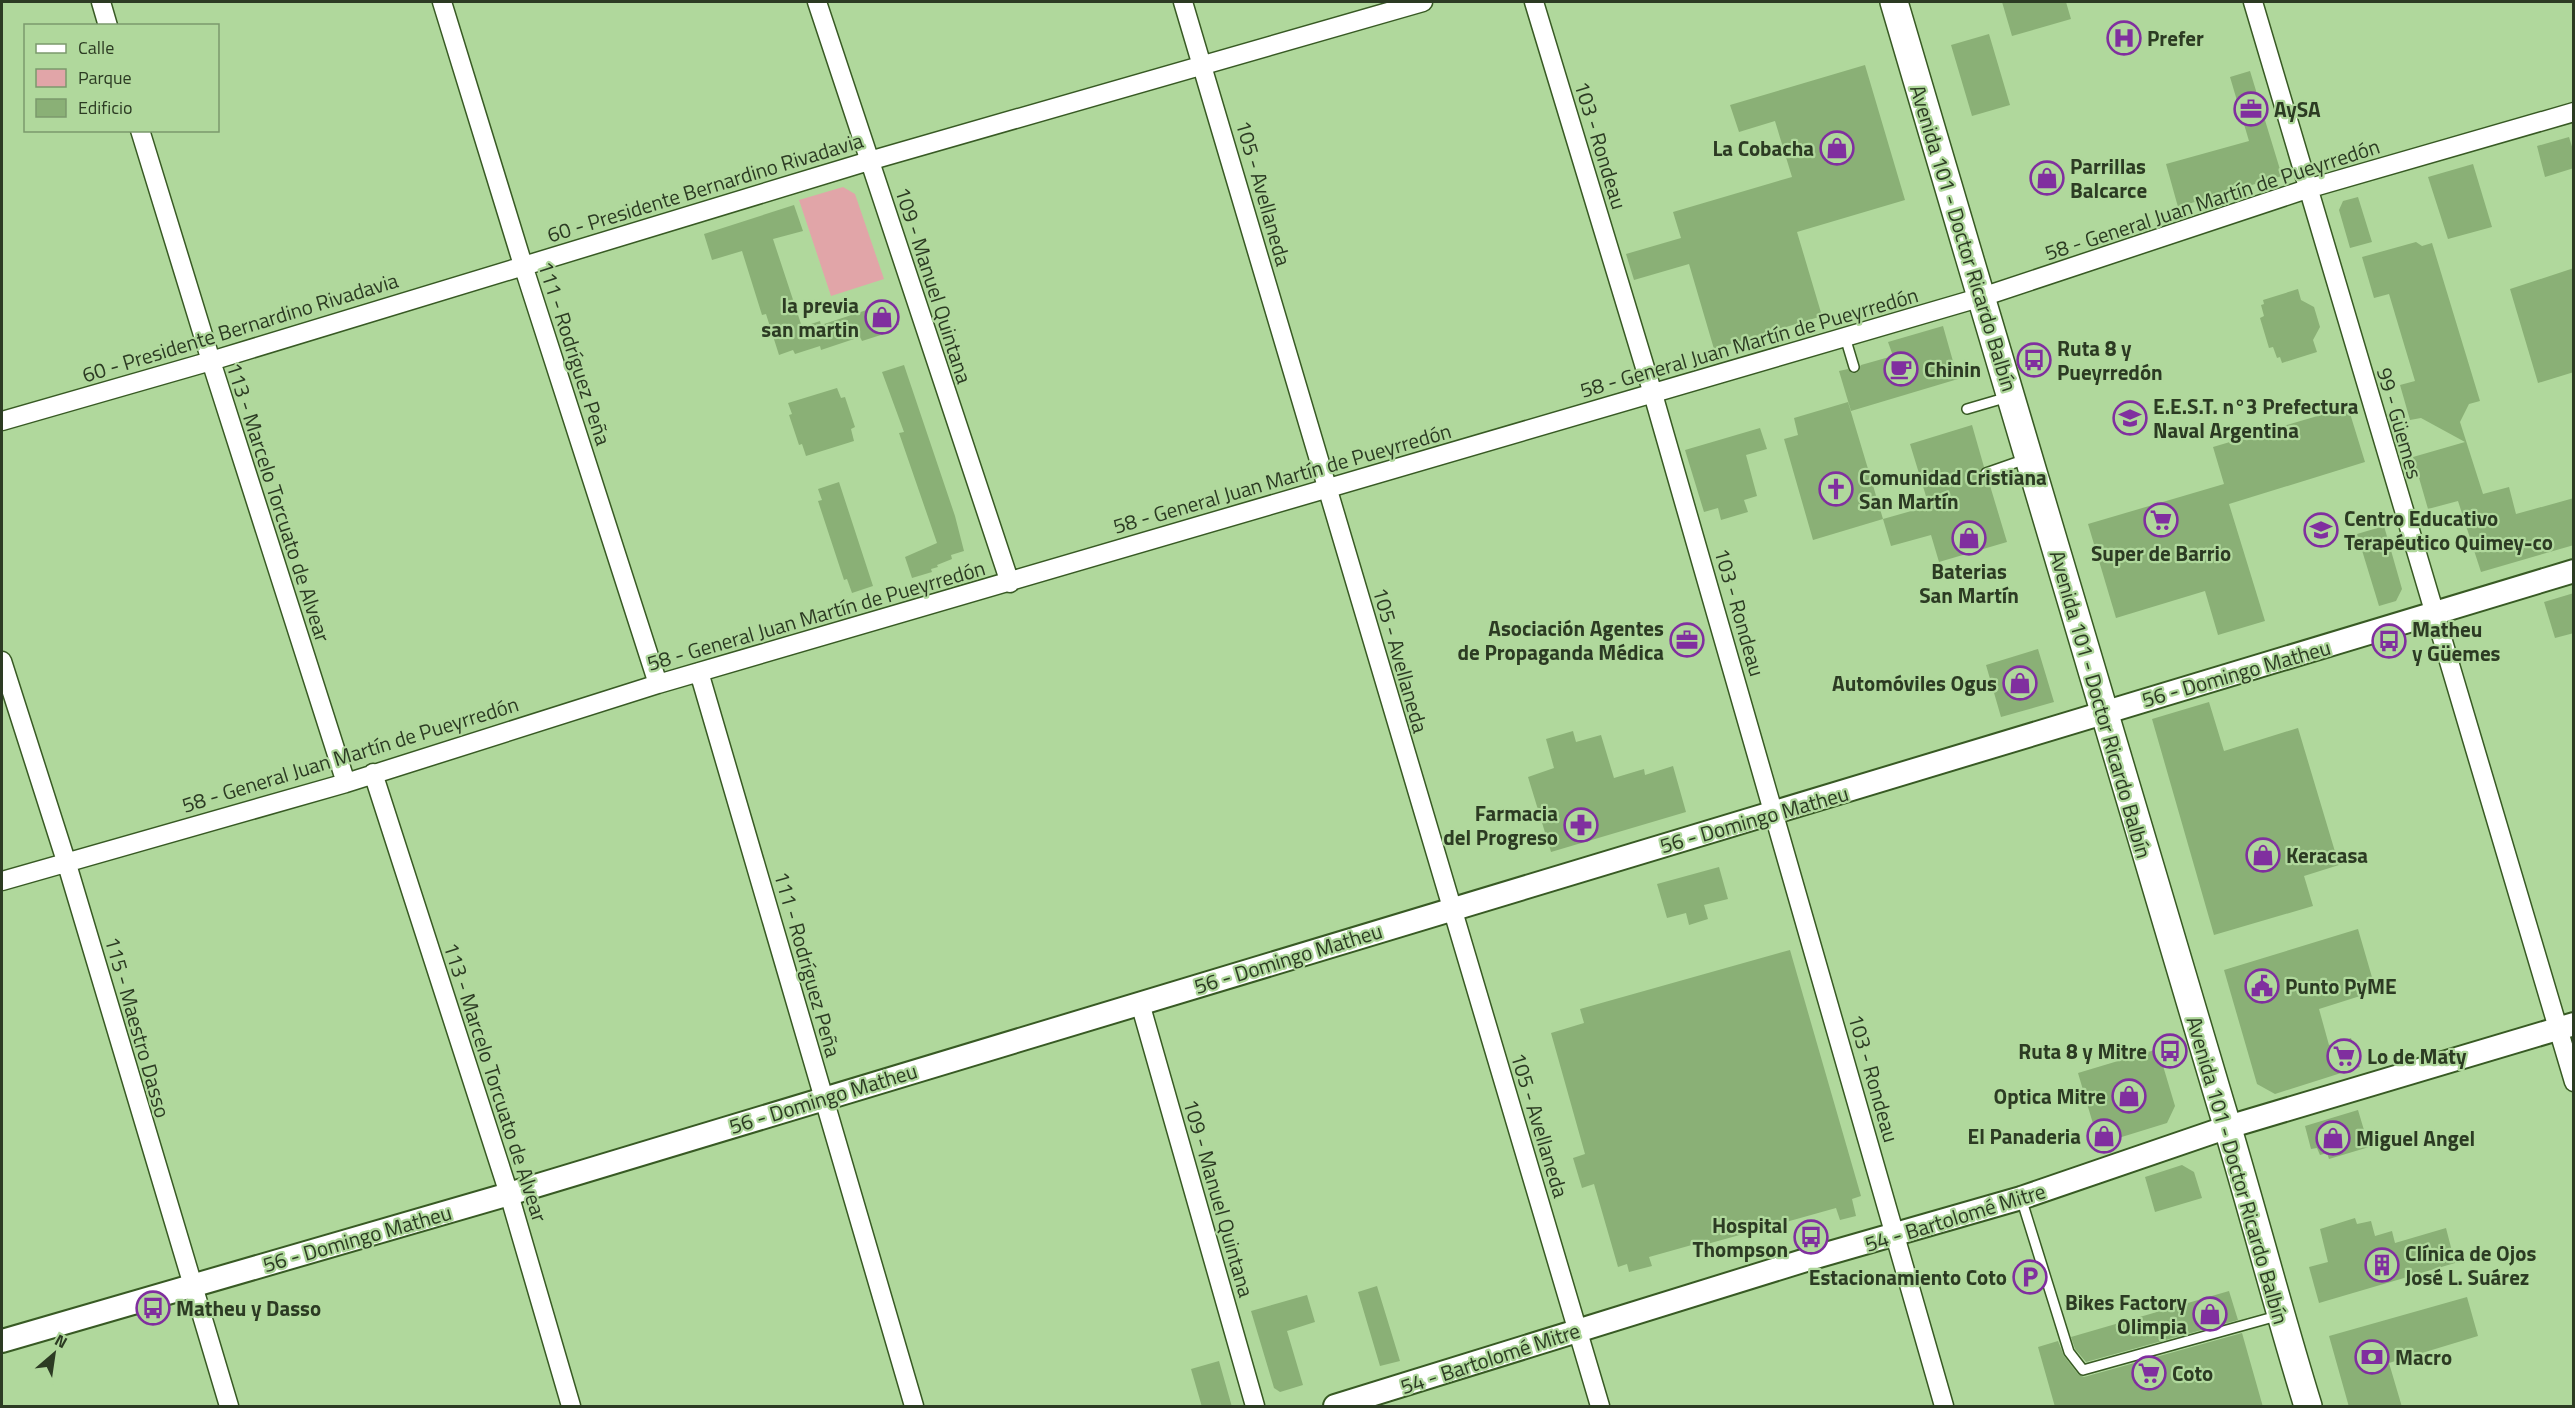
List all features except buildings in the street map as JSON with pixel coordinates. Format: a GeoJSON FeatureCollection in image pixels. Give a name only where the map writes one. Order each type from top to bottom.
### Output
{"type":"FeatureCollection","features":[{"type":"Feature","properties":{"kind":"main road","name":"Avenida 101 - Doctor Ricardo Balbín"},"geometry":{"type":"LineString","coordinates":[[1894,2],[2228,1127],[2308,1407]]}},
{"type":"Feature","properties":{"kind":"street"},"geometry":{"type":"LineString","coordinates":[[101,2],[107,24]]}},
{"type":"Feature","properties":{"kind":"street","name":"111 - Rodríguez Peña"},"geometry":{"type":"LineString","coordinates":[[442,2],[523,265],[658,684]]}},
{"type":"Feature","properties":{"kind":"street","name":"109 - Manuel Quintana"},"geometry":{"type":"LineString","coordinates":[[817,2],[1010,583]]}},
{"type":"Feature","properties":{"kind":"street","name":"105 - Avellaneda"},"geometry":{"type":"LineString","coordinates":[[1183,2],[1600,1407]]}},
{"type":"Feature","properties":{"kind":"street","name":"60 - Presidente Bernardino Rivadavia"},"geometry":{"type":"LineString","coordinates":[[2,421],[211,362],[869,161],[1423,2]]}},
{"type":"Feature","properties":{"kind":"street","name":"103 - Rondeau"},"geometry":{"type":"LineString","coordinates":[[1534,2],[1653,394],[1897,1236],[1944,1407]]}},
{"type":"Feature","properties":{"kind":"street","name":"99 - Güemes"},"geometry":{"type":"LineString","coordinates":[[2253,2],[2433,615],[2566,1026],[2574,1082]]}},
{"type":"Feature","properties":{"kind":"street","name":"58 - General Juan Martín de Pueyrredón"},"geometry":{"type":"LineString","coordinates":[[2,881],[345,783],[658,684],[1010,583],[1982,297],[2307,189],[2574,112]]}},
{"type":"Feature","properties":{"kind":"street","name":"113 - Marcelo Torcuato de Alvear"},"geometry":{"type":"LineString","coordinates":[[141,132],[345,783]]}},
{"type":"Feature","properties":{"kind":"street","name":"56 - Domingo Matheu"},"geometry":{"type":"LineString","coordinates":[[2,1341],[510,1194],[2574,571]]}},
{"type":"Feature","properties":{"kind":"street","name":"115 - Maestro Dasso"},"geometry":{"type":"LineString","coordinates":[[2,661],[66,861],[229,1407]]}},
{"type":"Feature","properties":{"kind":"street","name":"111 - Rodríguez Peña"},"geometry":{"type":"LineString","coordinates":[[699,672],[914,1407]]}},
{"type":"Feature","properties":{"kind":"street","name":"113 - Marcelo Torcuato de Alvear"},"geometry":{"type":"LineString","coordinates":[[373,773],[510,1194],[571,1407]]}},
{"type":"Feature","properties":{"kind":"street","name":"109 - Manuel Quintana"},"geometry":{"type":"LineString","coordinates":[[1140,1003],[1255,1407]]}},
{"type":"Feature","properties":{"kind":"street","name":"54 - Bartolomé Mitre"},"geometry":{"type":"LineString","coordinates":[[1335,1407],[1819,1256],[1897,1236],[2021,1198],[2228,1127],[2566,1026]]}},
{"type":"Feature","properties":{"kind":"lane"},"geometry":{"type":"LineString","coordinates":[[1845,337],[1854,367]]}},
{"type":"Feature","properties":{"kind":"lane"},"geometry":{"type":"LineString","coordinates":[[1967,409],[2011,396]]}},
{"type":"Feature","properties":{"kind":"lane"},"geometry":{"type":"LineString","coordinates":[[1986,473],[2029,458]]}},
{"type":"Feature","properties":{"kind":"lane"},"geometry":{"type":"LineString","coordinates":[[2021,1198],[2069,1352],[2084,1370],[2280,1315]]}},
{"type":"Feature","properties":{"kind":"green space"},"geometry":{"type":"Polygon","coordinates":[[[843,187],[855,194],[884,279],[831,296],[799,200],[843,187]]]}},
{"type":"Feature","properties":{"kind":"place","name":"Prefer"},"geometry":{"type":"Point","coordinates":[2124,38]}},
{"type":"Feature","properties":{"kind":"place","name":"AySA"},"geometry":{"type":"Point","coordinates":[2251,109]}},
{"type":"Feature","properties":{"kind":"place","name":"La Cobacha"},"geometry":{"type":"Point","coordinates":[1837,148]}},
{"type":"Feature","properties":{"kind":"place","name":"Parrillas Balcarce"},"geometry":{"type":"Point","coordinates":[2047,178]}},
{"type":"Feature","properties":{"kind":"place","name":"la previa san martin"},"geometry":{"type":"Point","coordinates":[882,317]}},
{"type":"Feature","properties":{"kind":"place","name":"Ruta 8 y Pueyrredón"},"geometry":{"type":"Point","coordinates":[2034,360]}},
{"type":"Feature","properties":{"kind":"place","name":"Chinin"},"geometry":{"type":"Point","coordinates":[1901,369]}},
{"type":"Feature","properties":{"kind":"place","name":"E.E.S.T. n°3 Prefectura Naval Argentina"},"geometry":{"type":"Point","coordinates":[2130,418]}},
{"type":"Feature","properties":{"kind":"place","name":"Comunidad Cristiana San Martín"},"geometry":{"type":"Point","coordinates":[1836,489]}},
{"type":"Feature","properties":{"kind":"place","name":"Super de Barrio"},"geometry":{"type":"Point","coordinates":[2161,520]}},
{"type":"Feature","properties":{"kind":"place","name":"Centro Educativo Terapéutico Quimey-co"},"geometry":{"type":"Point","coordinates":[2321,530]}},
{"type":"Feature","properties":{"kind":"place","name":"Baterias San Martín"},"geometry":{"type":"Point","coordinates":[1969,538]}},
{"type":"Feature","properties":{"kind":"place","name":"Asociación Agentes de Propaganda Médica"},"geometry":{"type":"Point","coordinates":[1687,640]}},
{"type":"Feature","properties":{"kind":"place","name":"Matheu y Güemes"},"geometry":{"type":"Point","coordinates":[2389,641]}},
{"type":"Feature","properties":{"kind":"place","name":"Automóviles Ogus"},"geometry":{"type":"Point","coordinates":[2020,683]}},
{"type":"Feature","properties":{"kind":"place","name":"Farmacia del Progreso"},"geometry":{"type":"Point","coordinates":[1581,825]}},
{"type":"Feature","properties":{"kind":"place","name":"Keracasa"},"geometry":{"type":"Point","coordinates":[2263,855]}},
{"type":"Feature","properties":{"kind":"place","name":"Punto PyME"},"geometry":{"type":"Point","coordinates":[2262,986]}},
{"type":"Feature","properties":{"kind":"place","name":"Ruta 8 y Mitre"},"geometry":{"type":"Point","coordinates":[2170,1051]}},
{"type":"Feature","properties":{"kind":"place","name":"Lo de Maty"},"geometry":{"type":"Point","coordinates":[2344,1056]}},
{"type":"Feature","properties":{"kind":"place","name":"Optica Mitre"},"geometry":{"type":"Point","coordinates":[2129,1096]}},
{"type":"Feature","properties":{"kind":"place","name":"El Panaderia"},"geometry":{"type":"Point","coordinates":[2104,1136]}},
{"type":"Feature","properties":{"kind":"place","name":"Miguel Angel"},"geometry":{"type":"Point","coordinates":[2333,1138]}},
{"type":"Feature","properties":{"kind":"place","name":"Hospital Thompson"},"geometry":{"type":"Point","coordinates":[1811,1237]}},
{"type":"Feature","properties":{"kind":"place","name":"Clínica de Ojos José L. Suárez"},"geometry":{"type":"Point","coordinates":[2382,1265]}},
{"type":"Feature","properties":{"kind":"place","name":"Estacionamiento Coto"},"geometry":{"type":"Point","coordinates":[2030,1277]}},
{"type":"Feature","properties":{"kind":"place","name":"Matheu y Dasso"},"geometry":{"type":"Point","coordinates":[153,1308]}},
{"type":"Feature","properties":{"kind":"place","name":"Bikes Factory Olimpia"},"geometry":{"type":"Point","coordinates":[2210,1314]}},
{"type":"Feature","properties":{"kind":"place","name":"Macro"},"geometry":{"type":"Point","coordinates":[2372,1357]}},
{"type":"Feature","properties":{"kind":"place","name":"Coto"},"geometry":{"type":"Point","coordinates":[2149,1373]}}]}
